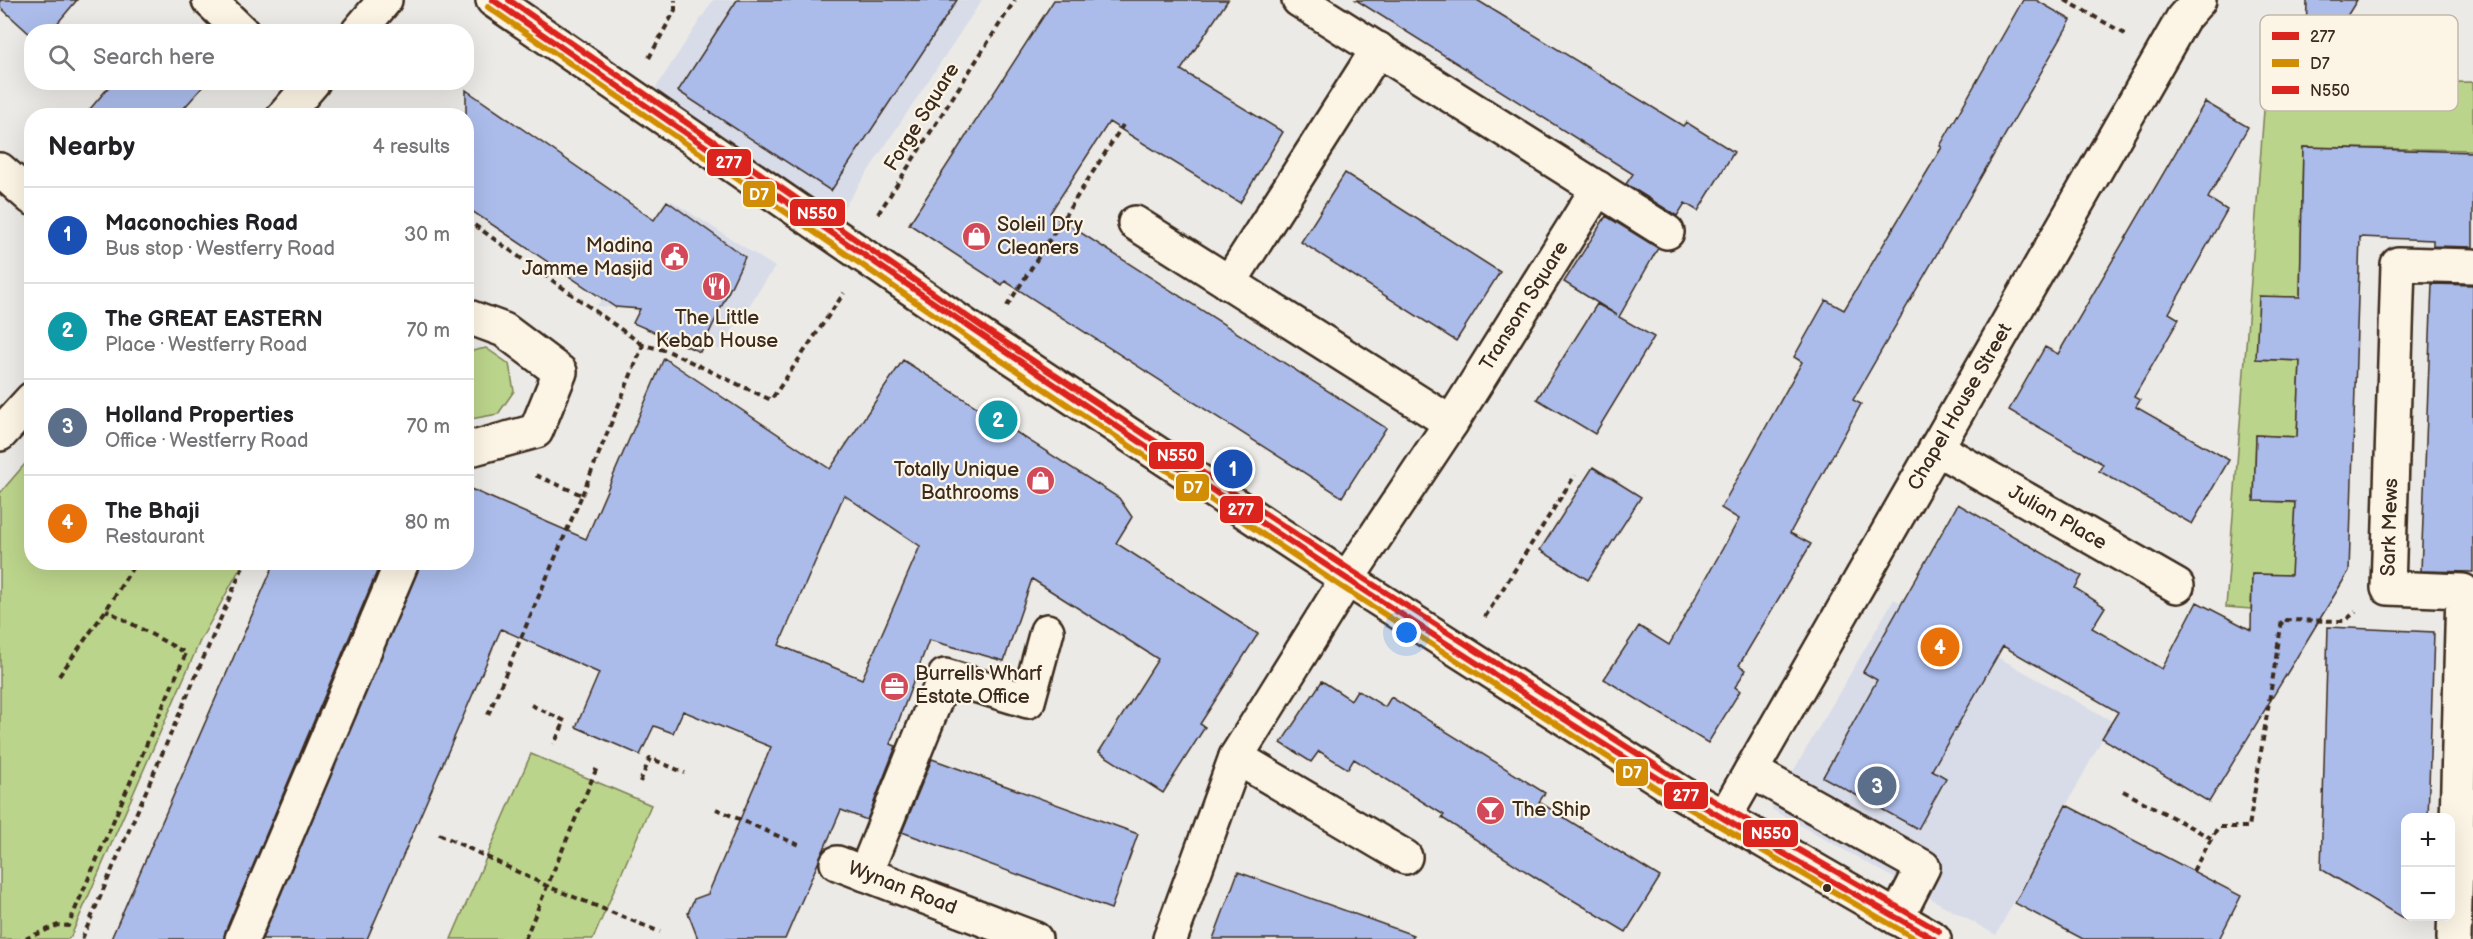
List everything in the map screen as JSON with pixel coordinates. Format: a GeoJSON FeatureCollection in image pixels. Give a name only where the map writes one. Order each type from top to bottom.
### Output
{"type":"FeatureCollection","features":[{"type":"Feature","properties":{"kind":"street"},"geometry":{"type":"LineString","coordinates":[[209,0],[234,24]]}},
{"type":"Feature","properties":{"kind":"street"},"geometry":{"type":"LineString","coordinates":[[365,24],[385,0]]}},
{"type":"Feature","properties":{"kind":"street"},"geometry":{"type":"LineString","coordinates":[[493,0],[986,340],[1347,579],[1683,795],[1934,939]]}},
{"type":"Feature","properties":{"kind":"street"},"geometry":{"type":"LineString","coordinates":[[1299,0],[1667,232]]}},
{"type":"Feature","properties":{"kind":"street","name":"Chapel House Street"},"geometry":{"type":"LineString","coordinates":[[1724,818],[2183,18],[2199,0]]}},
{"type":"Feature","properties":{"kind":"street"},"geometry":{"type":"LineString","coordinates":[[1229,283],[1378,49]]}},
{"type":"Feature","properties":{"kind":"street"},"geometry":{"type":"LineString","coordinates":[[290,108],[302,90]]}},
{"type":"Feature","properties":{"kind":"street"},"geometry":{"type":"LineString","coordinates":[[0,170],[24,191]]}},
{"type":"Feature","properties":{"kind":"street","name":"Transom Square"},"geometry":{"type":"LineString","coordinates":[[1170,939],[1236,757],[1347,579],[1451,423],[1598,188]]}},
{"type":"Feature","properties":{"kind":"street"},"geometry":{"type":"LineString","coordinates":[[1135,223],[1451,423]]}},
{"type":"Feature","properties":{"kind":"street","name":"Sark Mews"},"geometry":{"type":"LineString","coordinates":[[2454,939],[2468,591],[2388,588],[2398,264],[2473,266]]}},
{"type":"Feature","properties":{"kind":"street"},"geometry":{"type":"LineString","coordinates":[[474,319],[504,330],[560,372],[536,431],[474,446]]}},
{"type":"Feature","properties":{"kind":"street"},"geometry":{"type":"LineString","coordinates":[[0,434],[24,408]]}},
{"type":"Feature","properties":{"kind":"street","name":"Julian Place"},"geometry":{"type":"LineString","coordinates":[[1936,448],[2177,586]]}},
{"type":"Feature","properties":{"kind":"street"},"geometry":{"type":"LineString","coordinates":[[242,939],[399,570]]}},
{"type":"Feature","properties":{"kind":"street"},"geometry":{"type":"LineString","coordinates":[[851,868],[945,675],[1028,701],[1047,631]]}},
{"type":"Feature","properties":{"kind":"street"},"geometry":{"type":"LineString","coordinates":[[1236,757],[1405,857]]}},
{"type":"Feature","properties":{"kind":"street"},"geometry":{"type":"LineString","coordinates":[[1751,771],[1923,867],[1897,918]]}},
{"type":"Feature","properties":{"kind":"street","name":"Wynan Road"},"geometry":{"type":"LineString","coordinates":[[851,868],[998,933],[1035,939]]}},
{"type":"Feature","properties":{"kind":"path"},"geometry":{"type":"LineString","coordinates":[[627,93],[658,44],[675,10],[675,0]]}},
{"type":"Feature","properties":{"kind":"path","name":"Forge Square"},"geometry":{"type":"LineString","coordinates":[[643,345],[668,351],[771,400],[831,314],[861,254],[1015,0]]}},
{"type":"Feature","properties":{"kind":"path"},"geometry":{"type":"LineString","coordinates":[[2065,0],[2163,55]]}},
{"type":"Feature","properties":{"kind":"path"},"geometry":{"type":"LineString","coordinates":[[986,340],[1123,125]]}},
{"type":"Feature","properties":{"kind":"path"},"geometry":{"type":"LineString","coordinates":[[474,225],[643,345],[488,716]]}},
{"type":"Feature","properties":{"kind":"path"},"geometry":{"type":"LineString","coordinates":[[474,449],[582,495]]}},
{"type":"Feature","properties":{"kind":"path"},"geometry":{"type":"LineString","coordinates":[[1463,654],[1575,475]]}},
{"type":"Feature","properties":{"kind":"path"},"geometry":{"type":"LineString","coordinates":[[59,676],[106,610],[130,570]]}},
{"type":"Feature","properties":{"kind":"path"},"geometry":{"type":"LineString","coordinates":[[82,939],[242,570]]}},
{"type":"Feature","properties":{"kind":"path"},"geometry":{"type":"LineString","coordinates":[[2193,871],[2218,827],[2249,827],[2282,620],[2344,621],[2388,588]]}},
{"type":"Feature","properties":{"kind":"path"},"geometry":{"type":"LineString","coordinates":[[25,939],[58,925],[68,926],[186,653],[106,610]]}},
{"type":"Feature","properties":{"kind":"path"},"geometry":{"type":"LineString","coordinates":[[531,705],[566,721],[554,744]]}},
{"type":"Feature","properties":{"kind":"path"},"geometry":{"type":"LineString","coordinates":[[640,782],[650,759],[685,772]]}},
{"type":"Feature","properties":{"kind":"path"},"geometry":{"type":"LineString","coordinates":[[525,939],[598,765]]}},
{"type":"Feature","properties":{"kind":"path"},"geometry":{"type":"LineString","coordinates":[[2122,791],[2211,838]]}},
{"type":"Feature","properties":{"kind":"path"},"geometry":{"type":"LineString","coordinates":[[717,809],[851,868]]}},
{"type":"Feature","properties":{"kind":"path"},"geometry":{"type":"LineString","coordinates":[[439,834],[547,886],[660,932]]}},
{"type":"Feature","properties":{"kind":"shaded area"},"geometry":{"type":"Polygon","coordinates":[[[713,0],[982,0],[837,218],[651,95],[713,0]]]}},
{"type":"Feature","properties":{"kind":"shaded area"},"geometry":{"type":"Polygon","coordinates":[[[667,201],[672,201],[775,267],[719,350],[673,319],[641,309],[597,306],[667,201]]]}},
{"type":"Feature","properties":{"kind":"shaded area"},"geometry":{"type":"Polygon","coordinates":[[[1894,599],[2112,721],[1996,935],[1771,809],[1894,599]]]}},
{"type":"Feature","properties":{"kind":"green space"},"geometry":{"type":"Polygon","coordinates":[[[2458,82],[2473,82],[2473,150],[2303,147],[2300,297],[2256,359],[2300,361],[2297,437],[2256,435],[2254,500],[2295,503],[2292,575],[2252,574],[2251,609],[2226,607],[2264,111],[2458,111],[2458,82]]]}},
{"type":"Feature","properties":{"kind":"green space"},"geometry":{"type":"Polygon","coordinates":[[[486,348],[509,364],[514,391],[498,414],[474,418],[474,351],[486,348]]]}},
{"type":"Feature","properties":{"kind":"green space"},"geometry":{"type":"Polygon","coordinates":[[[24,465],[24,570],[239,570],[200,641],[68,939],[0,939],[0,493],[24,465]]]}},
{"type":"Feature","properties":{"kind":"green space"},"geometry":{"type":"Polygon","coordinates":[[[531,754],[651,805],[593,939],[451,939],[531,754]]]}},
{"type":"Feature","properties":{"kind":"building"},"geometry":{"type":"Polygon","coordinates":[[[0,0],[77,0],[57,24],[24,24],[24,29],[0,7],[0,0]]]}},
{"type":"Feature","properties":{"kind":"building"},"geometry":{"type":"Polygon","coordinates":[[[737,0],[957,0],[831,191],[678,91],[737,0]]]}},
{"type":"Feature","properties":{"kind":"building"},"geometry":{"type":"Polygon","coordinates":[[[1054,0],[1228,0],[1181,70],[1283,132],[1240,203],[1109,122],[1050,213],[1386,428],[1342,497],[1005,281],[1002,285],[909,224],[1054,0]]]}},
{"type":"Feature","properties":{"kind":"building"},"geometry":{"type":"Polygon","coordinates":[[[1356,0],[1477,0],[1683,126],[1686,122],[1734,152],[1698,211],[1685,203],[1677,216],[1626,184],[1633,174],[1356,0]]]}},
{"type":"Feature","properties":{"kind":"building"},"geometry":{"type":"Polygon","coordinates":[[[2023,0],[2036,0],[2071,20],[1853,400],[1861,404],[1790,533],[1811,544],[1739,665],[1746,670],[1735,687],[1740,691],[1708,743],[1604,679],[1639,626],[1669,645],[1739,519],[1721,508],[1802,362],[1794,357],[1826,300],[1844,310],[1942,147],[1940,146],[2023,0]]]}},
{"type":"Feature","properties":{"kind":"building"},"geometry":{"type":"Polygon","coordinates":[[[2307,0],[2357,0],[2348,15],[2307,15],[2307,0]]]}},
{"type":"Feature","properties":{"kind":"building"},"geometry":{"type":"Polygon","coordinates":[[[106,90],[200,90],[184,108],[91,108],[106,90]]]}},
{"type":"Feature","properties":{"kind":"building"},"geometry":{"type":"Polygon","coordinates":[[[466,90],[654,220],[667,201],[745,257],[700,352],[633,323],[640,309],[615,307],[474,212],[474,108],[466,108],[466,90]]]}},
{"type":"Feature","properties":{"kind":"building"},"geometry":{"type":"Polygon","coordinates":[[[2205,102],[2248,127],[2208,198],[2227,210],[2169,313],[2179,319],[2134,397],[2140,400],[2136,407],[2229,460],[2192,524],[2099,471],[2103,464],[2009,410],[2045,347],[2058,354],[2205,102]]]}},
{"type":"Feature","properties":{"kind":"building"},"geometry":{"type":"Polygon","coordinates":[[[2303,147],[2473,152],[2473,247],[2433,246],[2433,240],[2360,237],[2349,571],[2209,802],[2102,738],[2118,712],[2003,646],[1932,770],[1946,778],[1918,829],[1823,777],[1877,680],[1863,672],[1958,504],[2082,576],[2075,588],[2105,607],[2092,628],[2162,669],[2197,602],[2251,630],[2252,574],[2291,575],[2295,502],[2254,501],[2256,435],[2297,437],[2300,361],[2256,359],[2259,296],[2300,297],[2303,147]]]}},
{"type":"Feature","properties":{"kind":"building"},"geometry":{"type":"Polygon","coordinates":[[[1345,173],[1500,272],[1456,341],[1301,242],[1345,173]]]}},
{"type":"Feature","properties":{"kind":"building"},"geometry":{"type":"Polygon","coordinates":[[[1606,216],[1658,248],[1619,317],[1654,337],[1595,434],[1537,399],[1597,304],[1617,315],[1564,282],[1606,216]]]}},
{"type":"Feature","properties":{"kind":"building"},"geometry":{"type":"Polygon","coordinates":[[[2432,284],[2473,285],[2473,572],[2421,571],[2432,284]]]}},
{"type":"Feature","properties":{"kind":"building"},"geometry":{"type":"Polygon","coordinates":[[[664,358],[830,469],[903,360],[1119,498],[1132,517],[1116,543],[1258,634],[1200,724],[1205,727],[1163,793],[1099,752],[1158,659],[1032,579],[1004,661],[929,640],[890,744],[896,746],[867,820],[841,810],[785,939],[698,939],[688,913],[694,899],[708,894],[771,747],[683,711],[673,733],[654,726],[640,755],[576,727],[599,673],[501,629],[367,939],[262,939],[417,570],[474,570],[474,490],[586,539],[664,358]],[[844,495],[779,645],[862,679],[920,546],[844,495]]]}},
{"type":"Feature","properties":{"kind":"building"},"geometry":{"type":"Polygon","coordinates":[[[1593,467],[1641,497],[1588,580],[1540,550],[1593,467]]]}},
{"type":"Feature","properties":{"kind":"building"},"geometry":{"type":"Polygon","coordinates":[[[272,570],[378,570],[224,939],[111,939],[272,570]]]}},
{"type":"Feature","properties":{"kind":"building"},"geometry":{"type":"Polygon","coordinates":[[[2328,627],[2434,632],[2428,813],[2401,813],[2401,917],[2321,869],[2328,627]]]}},
{"type":"Feature","properties":{"kind":"building"},"geometry":{"type":"Polygon","coordinates":[[[1322,681],[1351,700],[1357,690],[1385,707],[1391,697],[1545,793],[1539,802],[1660,877],[1626,932],[1541,881],[1442,818],[1444,815],[1354,759],[1348,769],[1319,751],[1311,762],[1281,743],[1322,681]]]}},
{"type":"Feature","properties":{"kind":"building"},"geometry":{"type":"Polygon","coordinates":[[[932,759],[1138,834],[1111,909],[902,832],[932,759]]]}},
{"type":"Feature","properties":{"kind":"building"},"geometry":{"type":"Polygon","coordinates":[[[2066,805],[2241,896],[2219,939],[2083,939],[2015,903],[2066,805]]]}},
{"type":"Feature","properties":{"kind":"building"},"geometry":{"type":"Polygon","coordinates":[[[1238,872],[1413,935],[1412,939],[1213,939],[1238,872]]]}},
{"type":"Feature","properties":{"kind":"transit line","name":"277"},"geometry":{"type":"LineString","coordinates":[[493,0],[934,303],[1379,600],[1711,811],[1934,939]]}},
{"type":"Feature","properties":{"kind":"transit line","name":"N550"},"geometry":{"type":"LineString","coordinates":[[509,0],[991,333],[1352,571],[1688,786],[1939,931]]}},
{"type":"Feature","properties":{"kind":"transit line","name":"D7"},"geometry":{"type":"LineString","coordinates":[[488,7],[981,347],[1342,587],[1678,802],[1916,939]]}},
{"type":"Feature","properties":{"kind":"place","name":"Soleil Dry Cleaners"},"geometry":{"type":"Point","coordinates":[976,236]}},
{"type":"Feature","properties":{"kind":"place","name":"Madina Jamme Masjid"},"geometry":{"type":"Point","coordinates":[674,257]}},
{"type":"Feature","properties":{"kind":"place","name":"The Little Kebab House"},"geometry":{"type":"Point","coordinates":[717,287]}},
{"type":"Feature","properties":{"kind":"place","name":"The GREAT EASTERN"},"geometry":{"type":"Point","coordinates":[998,420]}},
{"type":"Feature","properties":{"kind":"place","name":"Maconochies Road"},"geometry":{"type":"Point","coordinates":[1233,469]}},
{"type":"Feature","properties":{"kind":"place","name":"Totally Unique Bathrooms"},"geometry":{"type":"Point","coordinates":[1040,481]}},
{"type":"Feature","properties":{"kind":"place","name":"The Bhaji"},"geometry":{"type":"Point","coordinates":[1940,647]}},
{"type":"Feature","properties":{"kind":"place","name":"Burrells Wharf Estate Office"},"geometry":{"type":"Point","coordinates":[894,686]}},
{"type":"Feature","properties":{"kind":"place","name":"Holland Properties"},"geometry":{"type":"Point","coordinates":[1877,786]}},
{"type":"Feature","properties":{"kind":"place","name":"The Ship"},"geometry":{"type":"Point","coordinates":[1491,810]}}]}
